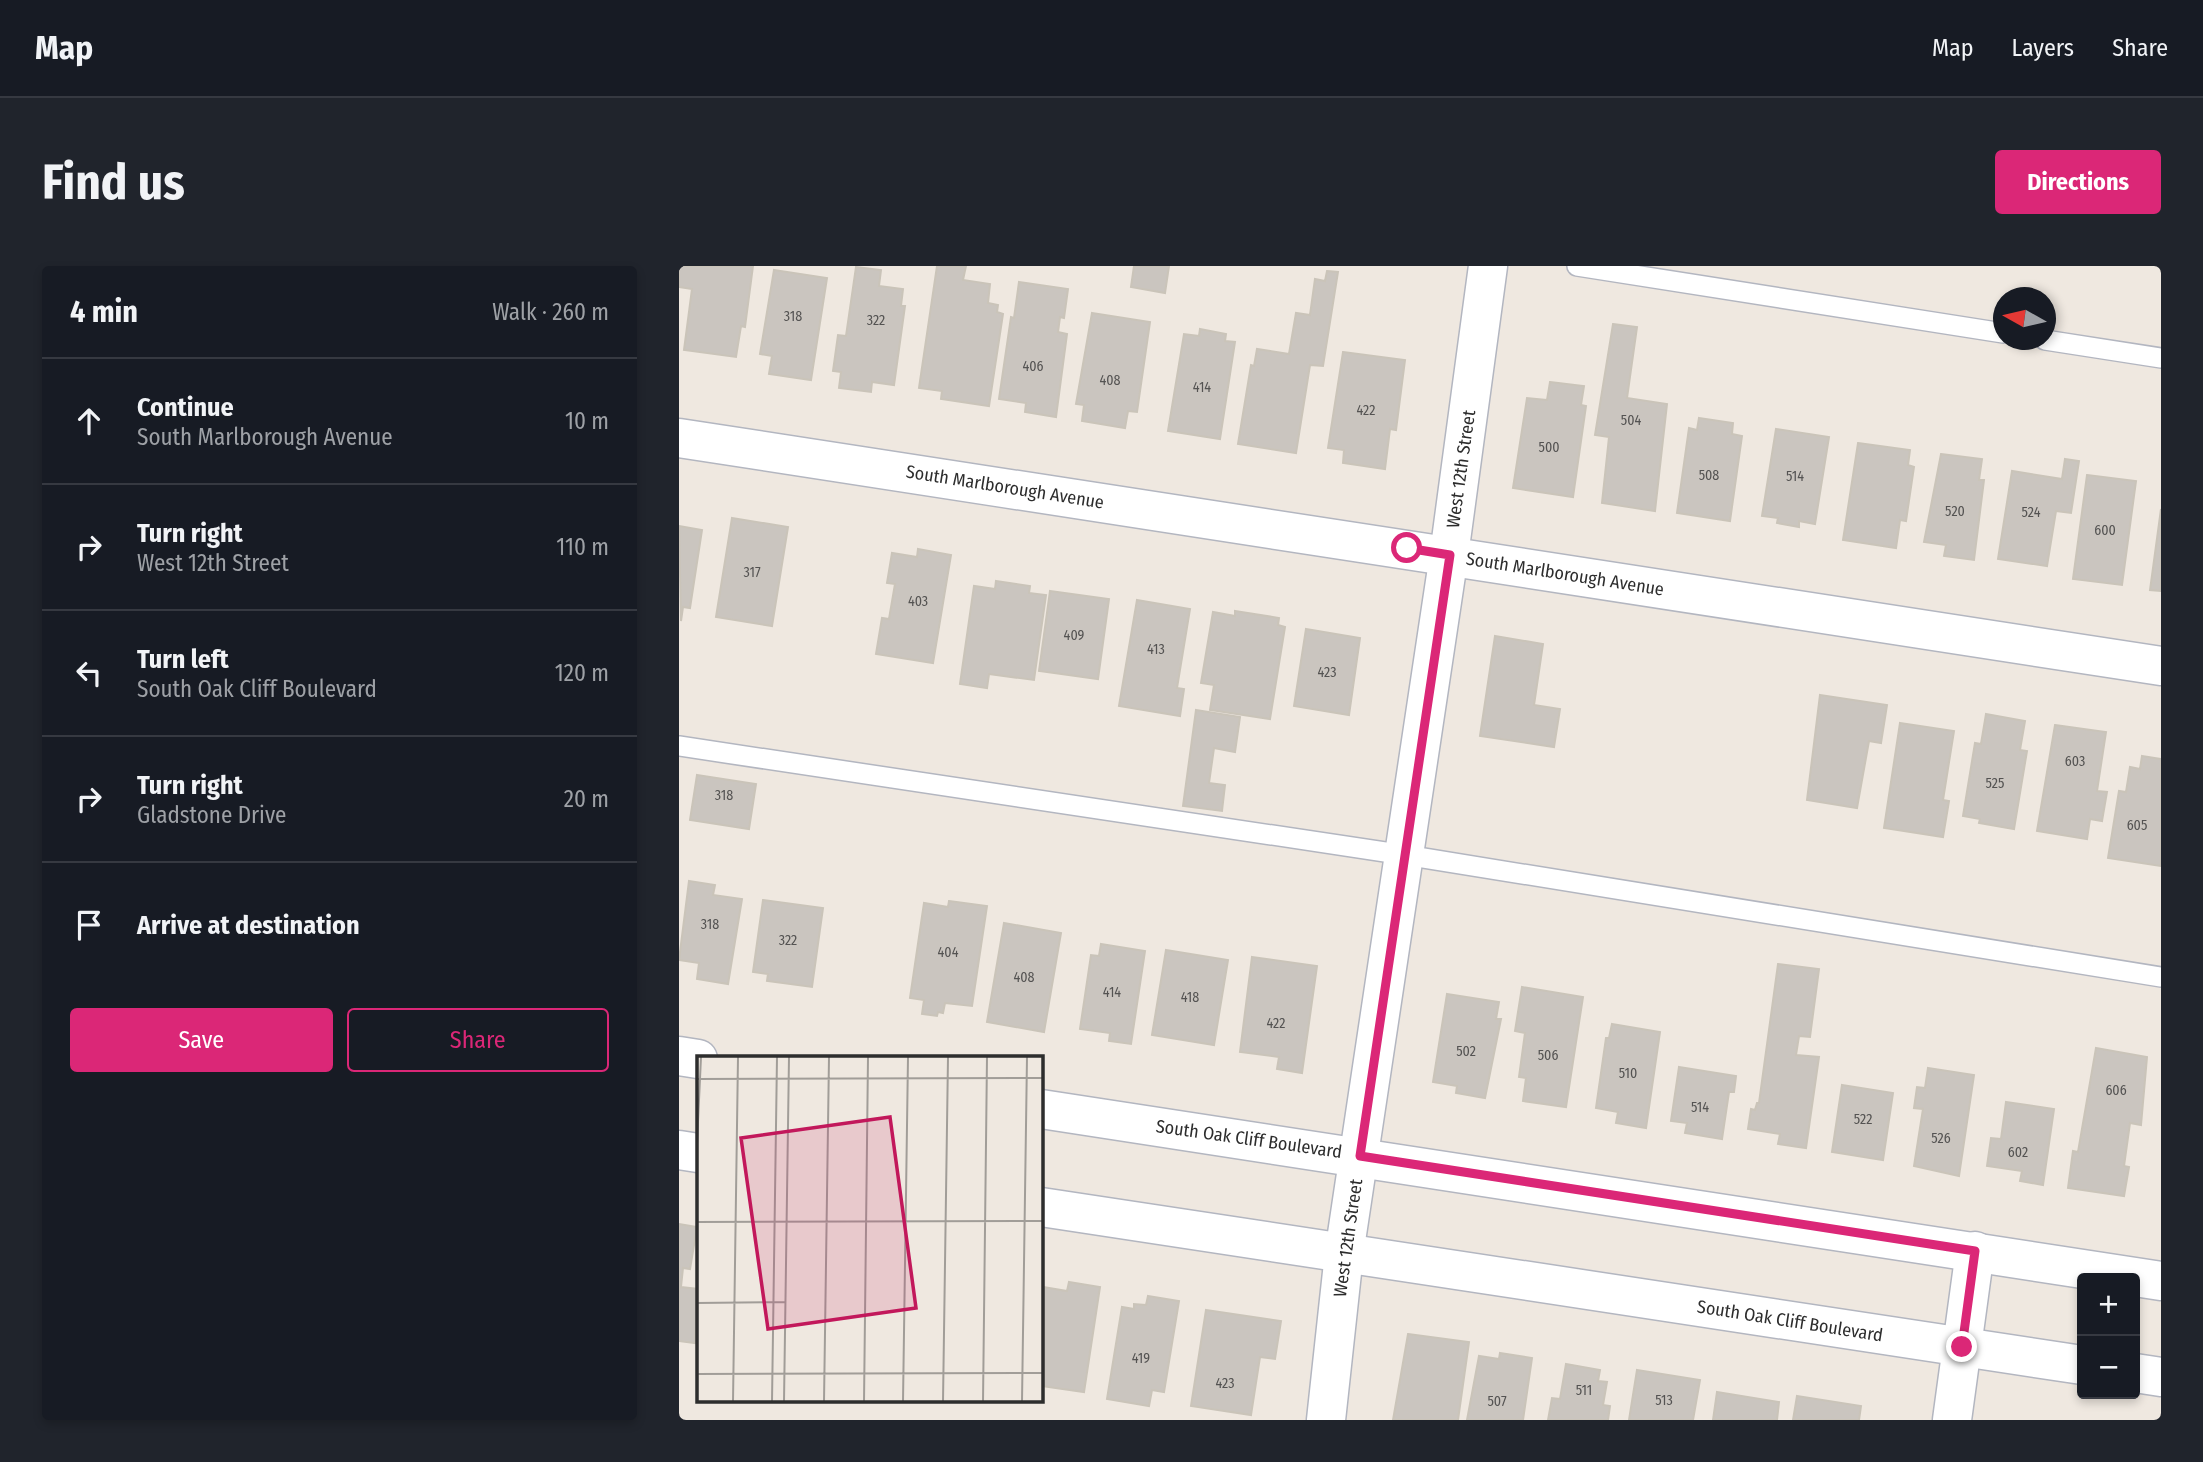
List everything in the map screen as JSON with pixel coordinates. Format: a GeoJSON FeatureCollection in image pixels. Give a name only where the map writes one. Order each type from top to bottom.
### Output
{"type":"FeatureCollection","features":[{"type":"Feature","properties":{"kind":"street","name":"West 12th Street"},"geometry":{"type":"LineString","coordinates":[[1326,1420],[1344,1254],[1450,555],[1488,266]]}},
{"type":"Feature","properties":{"kind":"street","name":"South Marlborough Avenue"},"geometry":{"type":"LineString","coordinates":[[679,438],[2161,666]]}},
{"type":"Feature","properties":{"kind":"street"},"geometry":{"type":"LineString","coordinates":[[679,1056],[697,1059]]}},
{"type":"Feature","properties":{"kind":"street","name":"South Oak Cliff Boulevard"},"geometry":{"type":"LineString","coordinates":[[1043,1109],[2161,1281]]}},
{"type":"Feature","properties":{"kind":"street"},"geometry":{"type":"LineString","coordinates":[[679,1150],[697,1153]]}},
{"type":"Feature","properties":{"kind":"street","name":"South Oak Cliff Boulevard"},"geometry":{"type":"LineString","coordinates":[[1043,1207],[2077,1364]]}},
{"type":"Feature","properties":{"kind":"street"},"geometry":{"type":"LineString","coordinates":[[1952,1420],[1975,1251]]}},
{"type":"Feature","properties":{"kind":"street"},"geometry":{"type":"LineString","coordinates":[[2140,1374],[2161,1377]]}},
{"type":"Feature","properties":{"kind":"lane"},"geometry":{"type":"LineString","coordinates":[[1577,266],[1993,331]]}},
{"type":"Feature","properties":{"kind":"lane"},"geometry":{"type":"LineString","coordinates":[[2056,342],[2161,358]]}},
{"type":"Feature","properties":{"kind":"lane"},"geometry":{"type":"LineString","coordinates":[[679,746],[1405,855],[2161,977]]}},
{"type":"Feature","properties":{"kind":"building"},"geometry":{"type":"Polygon","coordinates":[[[679,266],[753,266],[745,327],[741,326],[736,357],[684,350],[692,289],[679,287],[679,266]]]}},
{"type":"Feature","properties":{"kind":"building"},"geometry":{"type":"Polygon","coordinates":[[[937,266],[966,266],[963,280],[990,284],[988,303],[998,305],[997,312],[1003,314],[989,406],[941,399],[942,391],[919,388],[937,266]]]}},
{"type":"Feature","properties":{"kind":"building"},"geometry":{"type":"Polygon","coordinates":[[[1134,266],[1169,266],[1165,293],[1131,287],[1134,266]]]}},
{"type":"Feature","properties":{"kind":"building"},"geometry":{"type":"Polygon","coordinates":[[[856,267],[881,270],[879,286],[903,289],[901,306],[905,306],[894,385],[872,382],[871,392],[839,388],[841,372],[833,371],[838,335],[846,336],[856,267]]]}},
{"type":"Feature","properties":{"kind":"building"},"geometry":{"type":"Polygon","coordinates":[[[774,270],[827,278],[811,380],[769,374],[772,356],[760,354],[774,270]]]}},
{"type":"Feature","properties":{"kind":"building"},"geometry":{"type":"Polygon","coordinates":[[[1327,271],[1338,272],[1323,366],[1310,365],[1296,453],[1238,444],[1251,365],[1254,366],[1257,349],[1289,354],[1296,313],[1310,315],[1315,279],[1325,281],[1327,271]]]}},
{"type":"Feature","properties":{"kind":"building"},"geometry":{"type":"Polygon","coordinates":[[[1019,282],[1068,289],[1064,318],[1060,317],[1058,332],[1067,334],[1056,417],[1025,412],[1026,403],[999,399],[1019,282]]]}},
{"type":"Feature","properties":{"kind":"building"},"geometry":{"type":"Polygon","coordinates":[[[1092,313],[1150,322],[1137,412],[1128,411],[1125,428],[1082,421],[1084,405],[1076,404],[1092,313]]]}},
{"type":"Feature","properties":{"kind":"building"},"geometry":{"type":"Polygon","coordinates":[[[1613,324],[1637,327],[1627,398],[1667,404],[1655,511],[1602,503],[1609,437],[1595,435],[1613,324]]]}},
{"type":"Feature","properties":{"kind":"building"},"geometry":{"type":"Polygon","coordinates":[[[1200,329],[1226,334],[1225,341],[1235,342],[1220,439],[1168,431],[1184,334],[1199,336],[1200,329]]]}},
{"type":"Feature","properties":{"kind":"building"},"geometry":{"type":"Polygon","coordinates":[[[1343,352],[1405,360],[1396,430],[1390,429],[1385,469],[1343,463],[1344,450],[1328,448],[1343,352]]]}},
{"type":"Feature","properties":{"kind":"building"},"geometry":{"type":"Polygon","coordinates":[[[1550,382],[1584,386],[1581,405],[1586,406],[1573,497],[1513,488],[1527,398],[1547,400],[1550,382]]]}},
{"type":"Feature","properties":{"kind":"building"},"geometry":{"type":"Polygon","coordinates":[[[1699,418],[1733,423],[1732,434],[1742,436],[1730,521],[1677,513],[1689,428],[1697,430],[1699,418]]]}},
{"type":"Feature","properties":{"kind":"building"},"geometry":{"type":"Polygon","coordinates":[[[1776,429],[1829,437],[1815,524],[1799,521],[1799,527],[1777,523],[1778,518],[1762,516],[1776,429]]]}},
{"type":"Feature","properties":{"kind":"building"},"geometry":{"type":"Polygon","coordinates":[[[1858,443],[1910,450],[1908,465],[1914,467],[1906,521],[1900,520],[1896,548],[1843,540],[1858,443]]]}},
{"type":"Feature","properties":{"kind":"building"},"geometry":{"type":"Polygon","coordinates":[[[1941,454],[1982,459],[1979,480],[1984,480],[1974,560],[1944,556],[1946,545],[1924,542],[1941,454]]]}},
{"type":"Feature","properties":{"kind":"building"},"geometry":{"type":"Polygon","coordinates":[[[2065,459],[2079,461],[2071,513],[2056,511],[2047,566],[1998,559],[2012,471],[2062,479],[2065,459]]]}},
{"type":"Feature","properties":{"kind":"building"},"geometry":{"type":"Polygon","coordinates":[[[2087,475],[2136,481],[2122,585],[2073,579],[2087,475]]]}},
{"type":"Feature","properties":{"kind":"building"},"geometry":{"type":"Polygon","coordinates":[[[2161,509],[2161,591],[2150,590],[2161,509]]]}},
{"type":"Feature","properties":{"kind":"building"},"geometry":{"type":"Polygon","coordinates":[[[732,518],[788,527],[772,626],[716,617],[732,518]]]}},
{"type":"Feature","properties":{"kind":"building"},"geometry":{"type":"Polygon","coordinates":[[[679,526],[702,530],[690,608],[683,607],[681,621],[679,526]]]}},
{"type":"Feature","properties":{"kind":"building"},"geometry":{"type":"Polygon","coordinates":[[[918,549],[951,555],[933,663],[876,654],[882,618],[889,619],[895,584],[887,583],[892,553],[917,557],[918,549]]]}},
{"type":"Feature","properties":{"kind":"building"},"geometry":{"type":"Polygon","coordinates":[[[996,581],[1030,586],[1029,593],[1046,595],[1034,680],[989,674],[987,688],[960,684],[974,586],[995,589],[996,581]]]}},
{"type":"Feature","properties":{"kind":"building"},"geometry":{"type":"Polygon","coordinates":[[[1050,591],[1109,599],[1098,679],[1039,671],[1050,591]]]}},
{"type":"Feature","properties":{"kind":"building"},"geometry":{"type":"Polygon","coordinates":[[[1137,600],[1190,609],[1177,688],[1184,689],[1180,716],[1119,706],[1137,600]]]}},
{"type":"Feature","properties":{"kind":"building"},"geometry":{"type":"Polygon","coordinates":[[[1235,611],[1279,618],[1278,625],[1285,627],[1270,719],[1210,710],[1214,685],[1201,683],[1213,612],[1235,616],[1235,611]]]}},
{"type":"Feature","properties":{"kind":"building"},"geometry":{"type":"Polygon","coordinates":[[[1306,629],[1360,638],[1349,715],[1294,706],[1306,629]]]}},
{"type":"Feature","properties":{"kind":"building"},"geometry":{"type":"Polygon","coordinates":[[[1495,636],[1543,644],[1534,705],[1560,709],[1554,747],[1480,736],[1495,636]]]}},
{"type":"Feature","properties":{"kind":"building"},"geometry":{"type":"Polygon","coordinates":[[[1820,695],[1887,705],[1881,743],[1869,741],[1857,808],[1807,800],[1820,695]]]}},
{"type":"Feature","properties":{"kind":"building"},"geometry":{"type":"Polygon","coordinates":[[[1196,710],[1240,717],[1235,752],[1214,748],[1209,783],[1225,785],[1222,811],[1183,806],[1196,710]]]}},
{"type":"Feature","properties":{"kind":"building"},"geometry":{"type":"Polygon","coordinates":[[[1986,714],[2025,721],[2020,750],[2027,751],[2014,829],[1979,823],[1980,819],[1963,816],[1975,743],[1981,744],[1986,714]]]}},
{"type":"Feature","properties":{"kind":"building"},"geometry":{"type":"Polygon","coordinates":[[[1900,723],[1954,731],[1943,800],[1949,801],[1943,837],[1884,828],[1900,723]]]}},
{"type":"Feature","properties":{"kind":"building"},"geometry":{"type":"Polygon","coordinates":[[[2055,725],[2106,732],[2097,791],[2107,792],[2102,821],[2090,819],[2087,839],[2037,831],[2055,725]]]}},
{"type":"Feature","properties":{"kind":"building"},"geometry":{"type":"Polygon","coordinates":[[[2142,756],[2161,759],[2161,866],[2108,858],[2119,791],[2126,792],[2130,767],[2140,769],[2142,756]]]}},
{"type":"Feature","properties":{"kind":"building"},"geometry":{"type":"Polygon","coordinates":[[[697,775],[756,784],[749,829],[690,820],[697,775]]]}},
{"type":"Feature","properties":{"kind":"building"},"geometry":{"type":"Polygon","coordinates":[[[689,881],[715,885],[713,895],[742,899],[728,984],[697,979],[699,963],[679,960],[689,881]]]}},
{"type":"Feature","properties":{"kind":"building"},"geometry":{"type":"Polygon","coordinates":[[[763,900],[823,908],[812,987],[767,981],[768,974],[753,972],[763,900]]]}},
{"type":"Feature","properties":{"kind":"building"},"geometry":{"type":"Polygon","coordinates":[[[949,901],[987,906],[972,1006],[945,1003],[943,1013],[938,1012],[937,1016],[922,1014],[924,1000],[910,998],[924,903],[948,907],[949,901]]]}},
{"type":"Feature","properties":{"kind":"building"},"geometry":{"type":"Polygon","coordinates":[[[1004,923],[1061,933],[1044,1032],[987,1022],[1004,923]]]}},
{"type":"Feature","properties":{"kind":"building"},"geometry":{"type":"Polygon","coordinates":[[[1101,944],[1145,951],[1131,1044],[1109,1041],[1110,1033],[1080,1029],[1091,955],[1099,956],[1101,944]]]}},
{"type":"Feature","properties":{"kind":"building"},"geometry":{"type":"Polygon","coordinates":[[[1166,950],[1228,960],[1214,1045],[1152,1035],[1166,950]]]}},
{"type":"Feature","properties":{"kind":"building"},"geometry":{"type":"Polygon","coordinates":[[[1252,957],[1317,966],[1302,1073],[1277,1069],[1279,1057],[1240,1052],[1252,957]]]}},
{"type":"Feature","properties":{"kind":"building"},"geometry":{"type":"Polygon","coordinates":[[[1778,964],[1819,969],[1810,1037],[1799,1036],[1796,1055],[1819,1057],[1806,1148],[1778,1144],[1780,1134],[1748,1129],[1751,1109],[1755,1110],[1759,1103],[1778,964]]]}},
{"type":"Feature","properties":{"kind":"building"},"geometry":{"type":"Polygon","coordinates":[[[1522,987],[1583,997],[1566,1107],[1523,1101],[1526,1078],[1519,1077],[1525,1033],[1515,1031],[1522,987]]]}},
{"type":"Feature","properties":{"kind":"building"},"geometry":{"type":"Polygon","coordinates":[[[1447,994],[1499,1002],[1496,1019],[1501,1019],[1485,1098],[1456,1093],[1457,1086],[1433,1082],[1447,994]]]}},
{"type":"Feature","properties":{"kind":"building"},"geometry":{"type":"Polygon","coordinates":[[[1612,1024],[1660,1032],[1646,1128],[1616,1123],[1618,1112],[1596,1108],[1606,1038],[1609,1038],[1612,1024]]]}},
{"type":"Feature","properties":{"kind":"building"},"geometry":{"type":"Polygon","coordinates":[[[2096,1048],[2147,1057],[2141,1125],[2130,1123],[2124,1166],[2129,1167],[2124,1196],[2068,1188],[2073,1151],[2078,1152],[2096,1048]]]}},
{"type":"Feature","properties":{"kind":"building"},"geometry":{"type":"Polygon","coordinates":[[[1679,1067],[1736,1076],[1734,1092],[1729,1092],[1722,1139],[1685,1133],[1687,1123],[1671,1121],[1679,1067]]]}},
{"type":"Feature","properties":{"kind":"building"},"geometry":{"type":"Polygon","coordinates":[[[1928,1068],[1974,1075],[1959,1176],[1914,1166],[1923,1109],[1914,1108],[1917,1087],[1925,1088],[1928,1068]]]}},
{"type":"Feature","properties":{"kind":"building"},"geometry":{"type":"Polygon","coordinates":[[[1842,1085],[1893,1093],[1883,1160],[1832,1152],[1842,1085]]]}},
{"type":"Feature","properties":{"kind":"building"},"geometry":{"type":"Polygon","coordinates":[[[2006,1102],[2054,1109],[2043,1185],[2020,1181],[2022,1171],[1987,1166],[1991,1138],[2001,1139],[2006,1102]]]}},
{"type":"Feature","properties":{"kind":"building"},"geometry":{"type":"Polygon","coordinates":[[[679,1224],[697,1227],[690,1269],[683,1268],[681,1287],[697,1289],[697,1307],[695,1343],[679,1341],[679,1224]]]}},
{"type":"Feature","properties":{"kind":"building"},"geometry":{"type":"Polygon","coordinates":[[[1069,1282],[1100,1287],[1084,1392],[1043,1386],[1043,1287],[1067,1291],[1069,1282]]]}},
{"type":"Feature","properties":{"kind":"building"},"geometry":{"type":"Polygon","coordinates":[[[1148,1296],[1179,1301],[1164,1392],[1152,1390],[1149,1406],[1107,1399],[1122,1307],[1134,1309],[1134,1304],[1146,1305],[1148,1296]]]}},
{"type":"Feature","properties":{"kind":"building"},"geometry":{"type":"Polygon","coordinates":[[[1206,1310],[1281,1321],[1275,1359],[1260,1357],[1251,1415],[1191,1406],[1206,1310]]]}},
{"type":"Feature","properties":{"kind":"building"},"geometry":{"type":"Polygon","coordinates":[[[1408,1334],[1469,1342],[1458,1420],[1393,1420],[1408,1334]]]}},
{"type":"Feature","properties":{"kind":"building"},"geometry":{"type":"Polygon","coordinates":[[[1500,1353],[1532,1358],[1523,1420],[1467,1420],[1479,1356],[1499,1359],[1500,1353]]]}},
{"type":"Feature","properties":{"kind":"building"},"geometry":{"type":"Polygon","coordinates":[[[1566,1364],[1600,1370],[1598,1381],[1607,1382],[1603,1405],[1610,1406],[1608,1420],[1548,1420],[1552,1398],[1560,1399],[1566,1364]]]}},
{"type":"Feature","properties":{"kind":"building"},"geometry":{"type":"Polygon","coordinates":[[[1637,1370],[1700,1380],[1693,1420],[1629,1420],[1637,1370]]]}},
{"type":"Feature","properties":{"kind":"building"},"geometry":{"type":"Polygon","coordinates":[[[1717,1392],[1779,1402],[1777,1420],[1713,1420],[1717,1392]]]}},
{"type":"Feature","properties":{"kind":"building"},"geometry":{"type":"Polygon","coordinates":[[[1797,1396],[1861,1406],[1859,1420],[1793,1420],[1797,1396]]]}},
{"type":"Feature","properties":{"kind":"route"},"geometry":{"type":"LineString","coordinates":[[1407,548],[1450,555],[1360,1156],[1975,1251],[1962,1347]]}}]}
